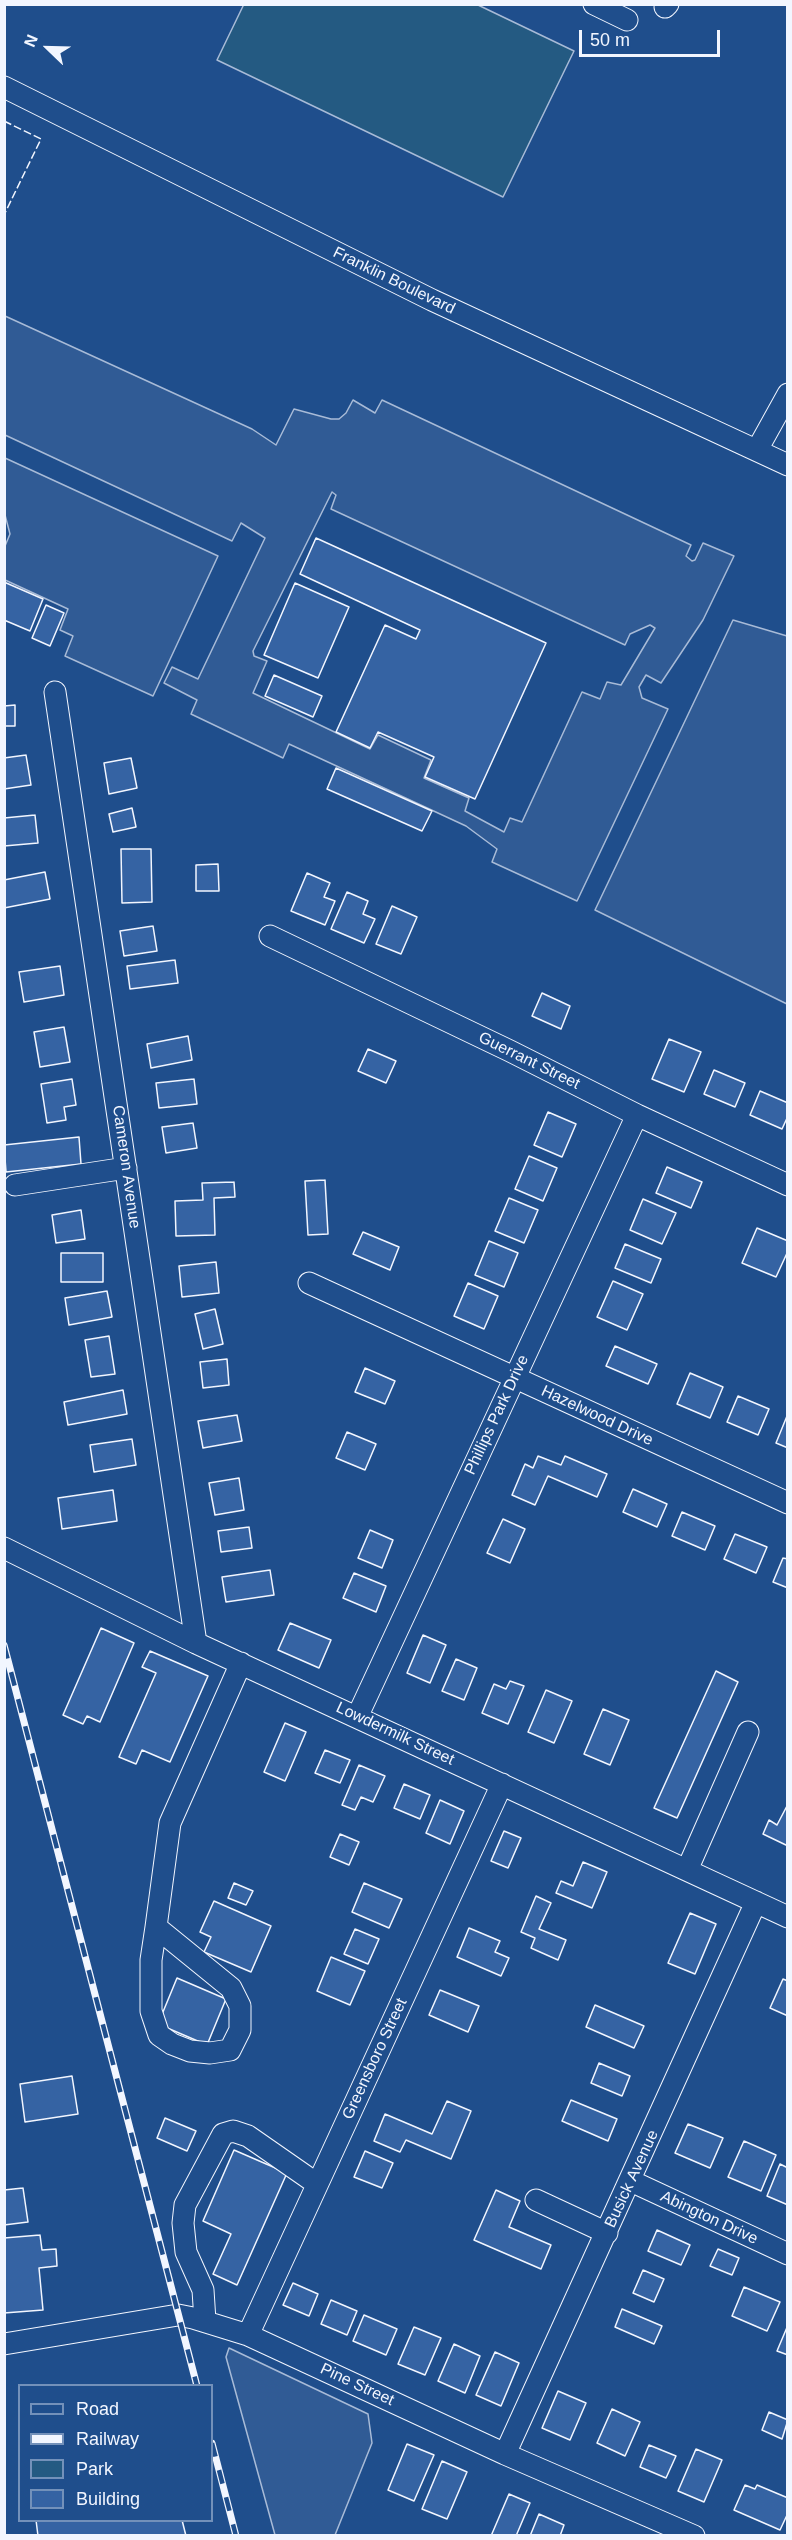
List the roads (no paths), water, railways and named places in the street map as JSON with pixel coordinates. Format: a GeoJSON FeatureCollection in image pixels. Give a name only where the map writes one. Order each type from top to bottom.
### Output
{"type":"FeatureCollection","features":[{"type":"Feature","properties":{"kind":"street"},"geometry":{"type":"LineString","coordinates":[[594,4],[627,20]]}},
{"type":"Feature","properties":{"kind":"street","name":"Franklin Boulevard"},"geometry":{"type":"LineString","coordinates":[[4,87],[432,300],[788,465]]}},
{"type":"Feature","properties":{"kind":"street"},"geometry":{"type":"LineString","coordinates":[[757,450],[788,394]]}},
{"type":"Feature","properties":{"kind":"street","name":"Cameron Avenue"},"geometry":{"type":"LineString","coordinates":[[55,692],[196,1643]]}},
{"type":"Feature","properties":{"kind":"street","name":"Guerrant Street"},"geometry":{"type":"LineString","coordinates":[[270,936],[510,1051],[637,1115],[788,1185]]}},
{"type":"Feature","properties":{"kind":"street","name":"Phillips Park Drive"},"geometry":{"type":"LineString","coordinates":[[358,1715],[637,1115]]}},
{"type":"Feature","properties":{"kind":"street"},"geometry":{"type":"LineString","coordinates":[[15,1185],[126,1168]]}},
{"type":"Feature","properties":{"kind":"street","name":"Hazelwood Drive"},"geometry":{"type":"LineString","coordinates":[[309,1283],[788,1503]]}},
{"type":"Feature","properties":{"kind":"street","name":"Lowdermilk Street"},"geometry":{"type":"LineString","coordinates":[[4,1548],[196,1643],[358,1715],[788,1917]]}},
{"type":"Feature","properties":{"kind":"street"},"geometry":{"type":"LineString","coordinates":[[156,1927],[231,1988],[240,2007],[240,2030],[230,2050],[210,2054],[190,2050],[172,2044],[159,2035],[152,2011],[152,1960],[156,1927],[170,1823],[241,1663]]}},
{"type":"Feature","properties":{"kind":"street"},"geometry":{"type":"LineString","coordinates":[[687,1870],[748,1732]]}},
{"type":"Feature","properties":{"kind":"street","name":"Greensboro Street"},"geometry":{"type":"LineString","coordinates":[[248,2335],[502,1784]]}},
{"type":"Feature","properties":{"kind":"street","name":"Busick Avenue"},"geometry":{"type":"LineString","coordinates":[[505,2454],[756,1902]]}},
{"type":"Feature","properties":{"kind":"street"},"geometry":{"type":"LineString","coordinates":[[205,2321],[203,2290],[186,2252],[183,2223],[185,2205],[223,2134],[233,2131],[248,2136],[317,2184]]}},
{"type":"Feature","properties":{"kind":"street","name":"Abington Drive"},"geometry":{"type":"LineString","coordinates":[[631,2181],[788,2254]]}},
{"type":"Feature","properties":{"kind":"street"},"geometry":{"type":"LineString","coordinates":[[536,2200],[607,2233]]}},
{"type":"Feature","properties":{"kind":"street","name":"Pine Street"},"geometry":{"type":"LineString","coordinates":[[4,2344],[178,2315],[205,2321],[248,2335],[505,2454],[694,2535]]}},
{"type":"Feature","properties":{"kind":"railway"},"geometry":{"type":"LineString","coordinates":[[4,1645],[196,2384]]}},
{"type":"Feature","properties":{"kind":"railway"},"geometry":{"type":"LineString","coordinates":[[213,2447],[236,2536]]}}]}
